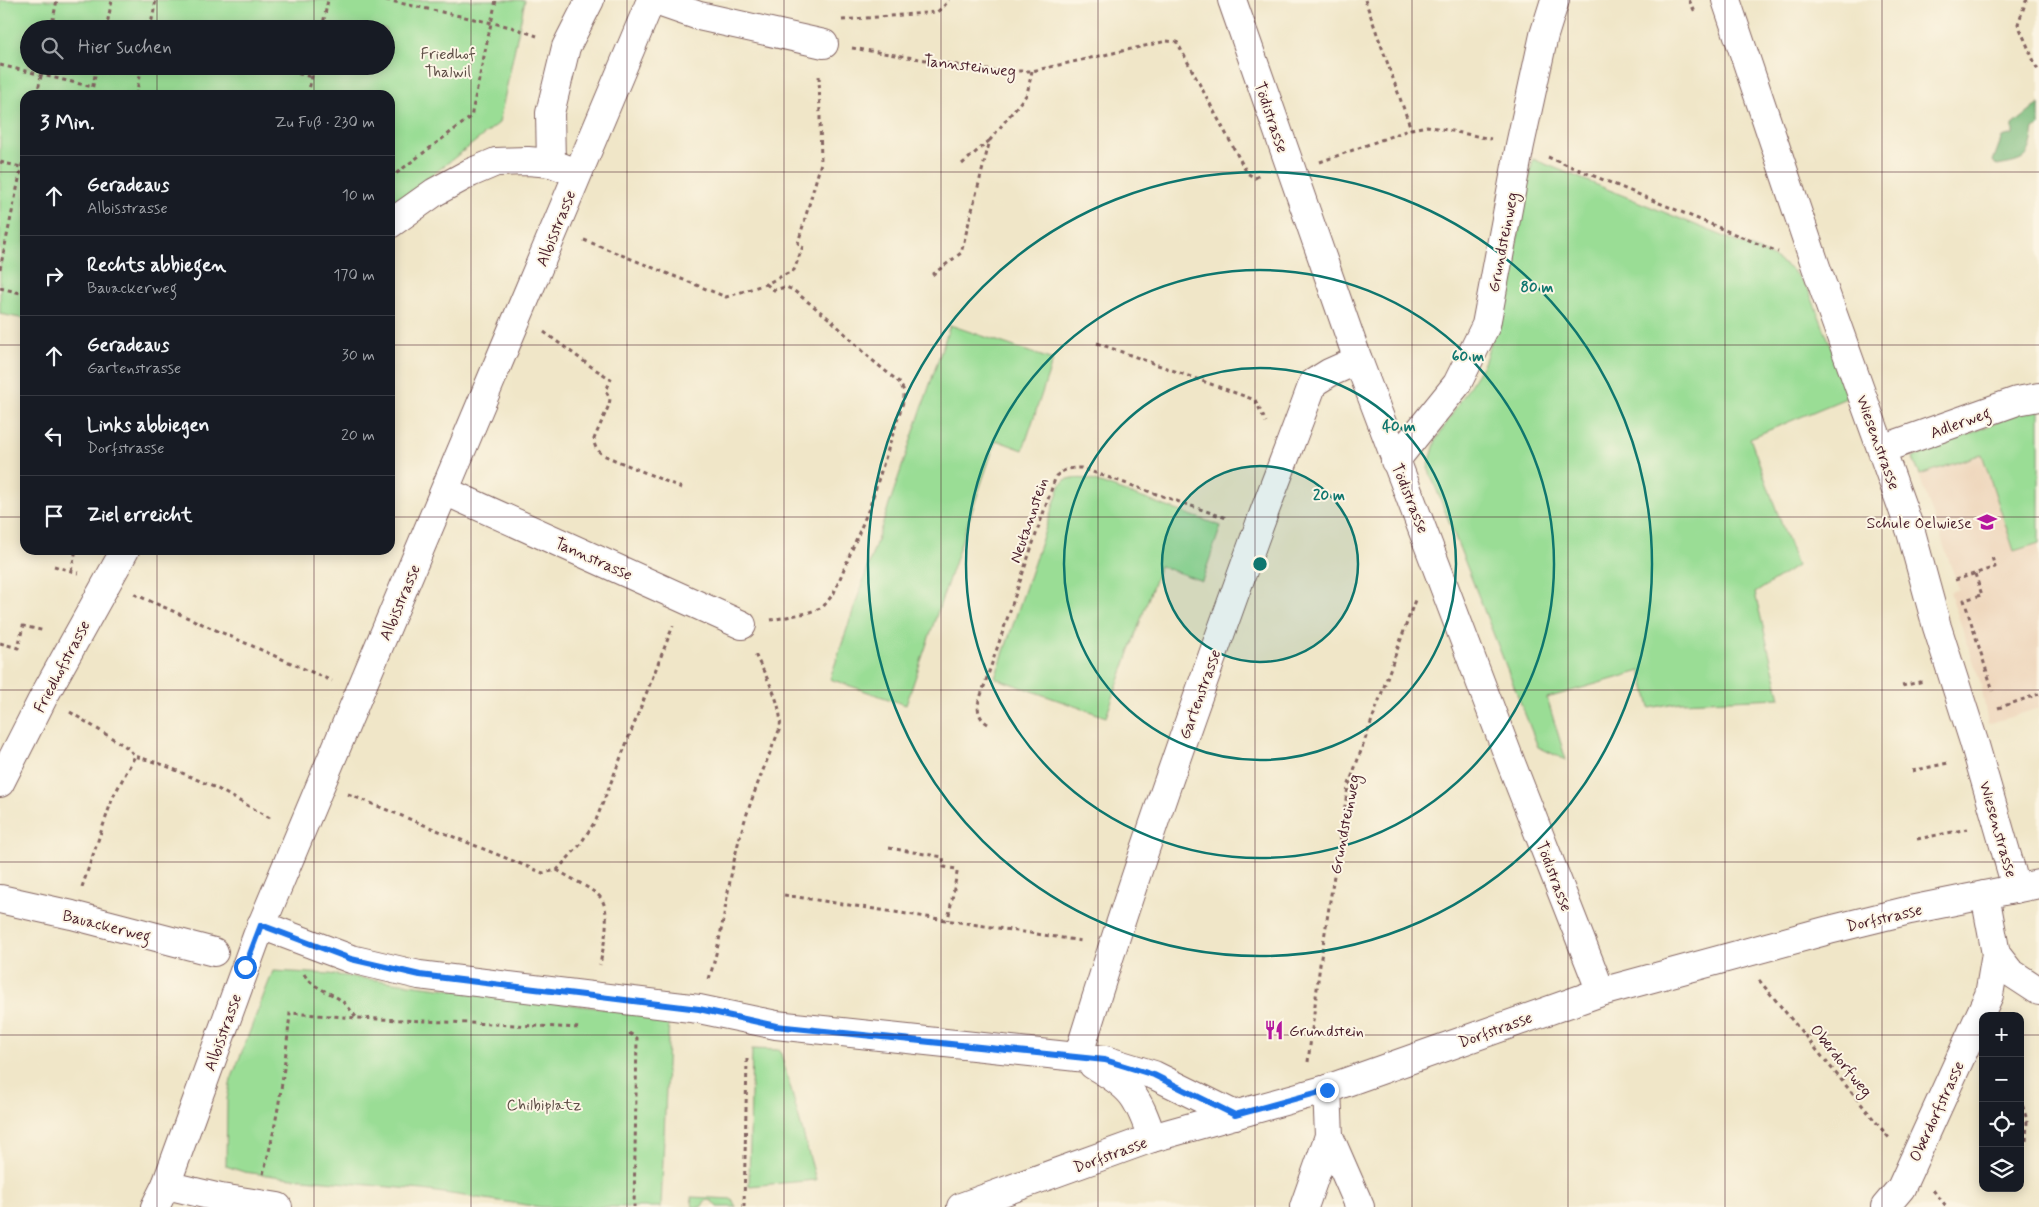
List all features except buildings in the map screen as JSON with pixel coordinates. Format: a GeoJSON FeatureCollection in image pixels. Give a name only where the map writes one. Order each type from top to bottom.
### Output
{"type":"FeatureCollection","features":[{"type":"Feature","properties":{"kind":"street"},"geometry":{"type":"LineString","coordinates":[[551,163],[550,113],[566,47],[590,0]]}},
{"type":"Feature","properties":{"kind":"street"},"geometry":{"type":"LineString","coordinates":[[652,0],[699,16],[824,44]]}},
{"type":"Feature","properties":{"kind":"street","name":"Albisstrasse"},"geometry":{"type":"LineString","coordinates":[[160,1196],[261,925],[556,229],[577,173],[652,0]]}},
{"type":"Feature","properties":{"kind":"street","name":"Tödistrasse"},"geometry":{"type":"LineString","coordinates":[[1232,0],[1358,360],[1601,992]]}},
{"type":"Feature","properties":{"kind":"street","name":"Grundsteinweg"},"geometry":{"type":"LineString","coordinates":[[1396,460],[1457,384],[1486,325],[1520,145],[1544,35],[1554,0]]}},
{"type":"Feature","properties":{"kind":"street","name":"Wiesenstrasse"},"geometry":{"type":"LineString","coordinates":[[1726,0],[1816,267],[1911,532],[1937,627],[1977,751],[2012,873],[2027,887]]}},
{"type":"Feature","properties":{"kind":"street"},"geometry":{"type":"LineString","coordinates":[[395,220],[435,192],[470,173],[496,162],[528,161],[551,163],[577,173]]}},
{"type":"Feature","properties":{"kind":"street","name":"Gartenstrasse"},"geometry":{"type":"LineString","coordinates":[[1078,1057],[1108,958],[1166,788],[1258,529],[1313,383],[1329,373],[1358,360]]}},
{"type":"Feature","properties":{"kind":"street","name":"Adlerweg"},"geometry":{"type":"LineString","coordinates":[[1882,449],[2017,401],[2039,397]]}},
{"type":"Feature","properties":{"kind":"street","name":"Tannstrasse"},"geometry":{"type":"LineString","coordinates":[[445,491],[684,597],[742,625]]}},
{"type":"Feature","properties":{"kind":"street","name":"Friedhofstrasse"},"geometry":{"type":"LineString","coordinates":[[0,783],[44,696],[122,555]]}},
{"type":"Feature","properties":{"kind":"street","name":"Dorfstrasse"},"geometry":{"type":"LineString","coordinates":[[961,1207],[1152,1138],[1327,1090],[1601,992],[1910,910],[2027,887]]}},
{"type":"Feature","properties":{"kind":"street"},"geometry":{"type":"LineString","coordinates":[[1985,895],[1996,954],[2010,972],[2039,990]]}},
{"type":"Feature","properties":{"kind":"street","name":"Bauackerweg"},"geometry":{"type":"LineString","coordinates":[[0,899],[72,915],[214,952]]}},
{"type":"Feature","properties":{"kind":"street"},"geometry":{"type":"LineString","coordinates":[[261,925],[351,959],[420,975],[699,1009],[776,1026],[1105,1060],[1154,1075],[1235,1115]]}},
{"type":"Feature","properties":{"kind":"street","name":"Oberdorfstrasse"},"geometry":{"type":"LineString","coordinates":[[1900,1192],[1989,995],[1996,954]]}},
{"type":"Feature","properties":{"kind":"street"},"geometry":{"type":"LineString","coordinates":[[1078,1057],[1109,1074],[1125,1086],[1142,1109],[1152,1138]]}},
{"type":"Feature","properties":{"kind":"street"},"geometry":{"type":"LineString","coordinates":[[1327,1090],[1329,1136],[1360,1207]]}},
{"type":"Feature","properties":{"kind":"street"},"geometry":{"type":"LineString","coordinates":[[1304,1207],[1329,1136]]}},
{"type":"Feature","properties":{"kind":"street"},"geometry":{"type":"LineString","coordinates":[[160,1196],[221,1198],[278,1207]]}},
{"type":"Feature","properties":{"kind":"path"},"geometry":{"type":"LineString","coordinates":[[53,20],[57,0]]}},
{"type":"Feature","properties":{"kind":"path"},"geometry":{"type":"LineString","coordinates":[[108,20],[112,0]]}},
{"type":"Feature","properties":{"kind":"path"},"geometry":{"type":"LineString","coordinates":[[152,20],[156,0]]}},
{"type":"Feature","properties":{"kind":"path"},"geometry":{"type":"LineString","coordinates":[[324,20],[328,0]]}},
{"type":"Feature","properties":{"kind":"path"},"geometry":{"type":"LineString","coordinates":[[386,0],[511,27],[566,47]]}},
{"type":"Feature","properties":{"kind":"path"},"geometry":{"type":"LineString","coordinates":[[395,172],[472,117],[496,0]]}},
{"type":"Feature","properties":{"kind":"path"},"geometry":{"type":"LineString","coordinates":[[583,240],[726,297],[766,284],[794,270],[803,246],[798,243],[821,162],[818,78],[824,44],[831,28],[839,21],[936,12],[949,0]]}},
{"type":"Feature","properties":{"kind":"path"},"geometry":{"type":"LineString","coordinates":[[1365,0],[1411,129]]}},
{"type":"Feature","properties":{"kind":"path"},"geometry":{"type":"LineString","coordinates":[[2028,0],[2018,24],[2039,73]]}},
{"type":"Feature","properties":{"kind":"path","name":"Tannsteinweg"},"geometry":{"type":"LineString","coordinates":[[824,44],[994,71],[1032,71],[1167,40],[1177,42],[1247,173],[1256,178],[1260,176],[1260,170]]}},
{"type":"Feature","properties":{"kind":"path"},"geometry":{"type":"LineString","coordinates":[[0,66],[20,70]]}},
{"type":"Feature","properties":{"kind":"path"},"geometry":{"type":"LineString","coordinates":[[962,164],[990,140],[1027,94],[1032,71]]}},
{"type":"Feature","properties":{"kind":"path"},"geometry":{"type":"LineString","coordinates":[[38,90],[41,75],[92,87]]}},
{"type":"Feature","properties":{"kind":"path"},"geometry":{"type":"LineString","coordinates":[[92,90],[95,75]]}},
{"type":"Feature","properties":{"kind":"path"},"geometry":{"type":"LineString","coordinates":[[137,90],[140,75]]}},
{"type":"Feature","properties":{"kind":"path"},"geometry":{"type":"LineString","coordinates":[[308,75],[312,76],[309,90]]}},
{"type":"Feature","properties":{"kind":"path"},"geometry":{"type":"LineString","coordinates":[[1319,162],[1411,129],[1427,126],[1499,141]]}},
{"type":"Feature","properties":{"kind":"path"},"geometry":{"type":"LineString","coordinates":[[932,275],[961,253],[990,140]]}},
{"type":"Feature","properties":{"kind":"path"},"geometry":{"type":"LineString","coordinates":[[1545,155],[1779,252]]}},
{"type":"Feature","properties":{"kind":"path"},"geometry":{"type":"LineString","coordinates":[[0,162],[20,166]]}},
{"type":"Feature","properties":{"kind":"path"},"geometry":{"type":"LineString","coordinates":[[0,269],[20,180]]}},
{"type":"Feature","properties":{"kind":"path"},"geometry":{"type":"LineString","coordinates":[[708,983],[719,949],[737,847],[752,800],[780,728],[781,716],[778,706],[742,625],[807,613],[822,607],[834,593],[870,506],[904,399],[904,391],[899,382],[872,360],[832,321],[793,290],[786,287],[774,290],[766,284]]}},
{"type":"Feature","properties":{"kind":"path"},"geometry":{"type":"LineString","coordinates":[[0,288],[20,293]]}},
{"type":"Feature","properties":{"kind":"path"},"geometry":{"type":"LineString","coordinates":[[536,329],[544,332],[611,379],[606,391],[610,399],[609,405],[594,439],[597,450],[603,455],[682,488]]}},
{"type":"Feature","properties":{"kind":"path"},"geometry":{"type":"LineString","coordinates":[[1097,344],[1255,400],[1268,425]]}},
{"type":"Feature","properties":{"kind":"path","name":"Neutannstein"},"geometry":{"type":"LineString","coordinates":[[988,724],[982,720],[978,712],[978,704],[1056,476],[1062,470],[1080,468],[1238,522]]}},
{"type":"Feature","properties":{"kind":"path"},"geometry":{"type":"LineString","coordinates":[[71,571],[75,555]]}},
{"type":"Feature","properties":{"kind":"path"},"geometry":{"type":"LineString","coordinates":[[1965,577],[1995,568],[1992,556]]}},
{"type":"Feature","properties":{"kind":"path"},"geometry":{"type":"LineString","coordinates":[[54,566],[86,575]]}},
{"type":"Feature","properties":{"kind":"path"},"geometry":{"type":"LineString","coordinates":[[1975,574],[1982,596],[1964,600],[1998,708]]}},
{"type":"Feature","properties":{"kind":"path"},"geometry":{"type":"LineString","coordinates":[[127,591],[360,694]]}},
{"type":"Feature","properties":{"kind":"path"},"geometry":{"type":"LineString","coordinates":[[340,791],[543,873],[557,870],[579,846],[596,820],[684,597]]}},
{"type":"Feature","properties":{"kind":"path","name":"Grundsteinweg"},"geometry":{"type":"LineString","coordinates":[[1307,1070],[1320,964],[1348,787],[1417,597]]}},
{"type":"Feature","properties":{"kind":"path"},"geometry":{"type":"LineString","coordinates":[[0,643],[18,648],[23,626],[53,633]]}},
{"type":"Feature","properties":{"kind":"path"},"geometry":{"type":"LineString","coordinates":[[1989,711],[2039,694]]}},
{"type":"Feature","properties":{"kind":"path"},"geometry":{"type":"LineString","coordinates":[[44,696],[128,748],[135,756],[164,764],[216,788],[270,818]]}},
{"type":"Feature","properties":{"kind":"path"},"geometry":{"type":"LineString","coordinates":[[72,915],[113,797],[135,756]]}},
{"type":"Feature","properties":{"kind":"path"},"geometry":{"type":"LineString","coordinates":[[1912,771],[1954,761]]}},
{"type":"Feature","properties":{"kind":"path"},"geometry":{"type":"LineString","coordinates":[[1918,839],[1974,828]]}},
{"type":"Feature","properties":{"kind":"path"},"geometry":{"type":"LineString","coordinates":[[889,848],[943,857],[944,867],[956,869],[957,873],[948,920]]}},
{"type":"Feature","properties":{"kind":"path"},"geometry":{"type":"LineString","coordinates":[[557,870],[599,895],[606,904],[607,918],[596,996]]}},
{"type":"Feature","properties":{"kind":"path"},"geometry":{"type":"LineString","coordinates":[[784,894],[1088,942]]}},
{"type":"Feature","properties":{"kind":"path","name":"Oberdorfweg"},"geometry":{"type":"LineString","coordinates":[[1759,979],[1900,1192]]}},
{"type":"Feature","properties":{"kind":"path"},"geometry":{"type":"LineString","coordinates":[[308,981],[342,1001],[357,1018]]}},
{"type":"Feature","properties":{"kind":"path"},"geometry":{"type":"LineString","coordinates":[[261,1180],[272,1142],[290,1012],[357,1018],[586,1028]]}},
{"type":"Feature","properties":{"kind":"path"},"geometry":{"type":"LineString","coordinates":[[626,1030],[637,1038],[634,1207]]}},
{"type":"Feature","properties":{"kind":"path"},"geometry":{"type":"LineString","coordinates":[[744,1207],[746,1059]]}},
{"type":"Feature","properties":{"kind":"path"},"geometry":{"type":"LineString","coordinates":[[2021,1102],[2027,1120],[2026,1141]]}},
{"type":"Feature","properties":{"kind":"shaded area","name":"Schule Oelwiese"},"geometry":{"type":"Polygon","coordinates":[[[2039,406],[2039,708],[1988,724],[1981,684],[1950,592],[1959,589],[1913,458],[2039,406]]]}},
{"type":"Feature","properties":{"kind":"green space","name":"Friedhof Thalwil"},"geometry":{"type":"Polygon","coordinates":[[[0,0],[525,0],[499,123],[395,204],[395,90],[20,90],[20,318],[0,314],[0,0]]]}},
{"type":"Feature","properties":{"kind":"green space"},"geometry":{"type":"Polygon","coordinates":[[[2039,104],[2039,126],[2034,129],[2028,153],[2021,160],[1997,166],[1993,161],[2002,137],[2013,134],[2013,125],[2039,104]]]}},
{"type":"Feature","properties":{"kind":"green space"},"geometry":{"type":"Polygon","coordinates":[[[1533,159],[1767,254],[1785,265],[1796,274],[1809,291],[1851,396],[1750,438],[1797,566],[1755,593],[1780,698],[1680,702],[1650,708],[1641,671],[1547,698],[1566,760],[1538,747],[1428,468],[1436,440],[1484,363],[1505,302],[1533,159]]]}},
{"type":"Feature","properties":{"kind":"green space"},"geometry":{"type":"Polygon","coordinates":[[[950,325],[1053,360],[1023,450],[996,440],[906,705],[830,679],[950,325]]]}},
{"type":"Feature","properties":{"kind":"green space"},"geometry":{"type":"Polygon","coordinates":[[[2039,406],[2039,543],[2014,551],[1982,454],[1920,475],[1913,458],[2039,406]]]}},
{"type":"Feature","properties":{"kind":"green space"},"geometry":{"type":"Polygon","coordinates":[[[1073,478],[1089,479],[1221,526],[1202,581],[1160,566],[1106,717],[995,678],[1060,486],[1065,480],[1073,478]]]}},
{"type":"Feature","properties":{"kind":"green space","name":"Chilbiplatz"},"geometry":{"type":"Polygon","coordinates":[[[273,971],[329,974],[669,1017],[661,1207],[541,1207],[423,1190],[282,1177],[244,1172],[226,1166],[227,1099],[231,1080],[273,971]]]}},
{"type":"Feature","properties":{"kind":"green space"},"geometry":{"type":"Polygon","coordinates":[[[752,1049],[780,1050],[816,1180],[749,1186],[752,1049]]]}},
{"type":"Feature","properties":{"kind":"green space"},"geometry":{"type":"Polygon","coordinates":[[[691,1197],[732,1199],[736,1207],[717,1207],[712,1201],[707,1200],[701,1207],[693,1207],[691,1197]]]}},
{"type":"Feature","properties":{"kind":"place","name":"Schule Oelwiese"},"geometry":{"type":"Point","coordinates":[1987,522]}},
{"type":"Feature","properties":{"kind":"place","name":"Grundstein"},"geometry":{"type":"Point","coordinates":[1274,1030]}},
{"type":"Feature","properties":{"kind":"route"},"geometry":{"type":"LineString","coordinates":[[245,967],[261,925],[351,959],[420,975],[699,1009],[776,1026],[1105,1060],[1154,1075],[1235,1115],[1327,1090]]}}]}
